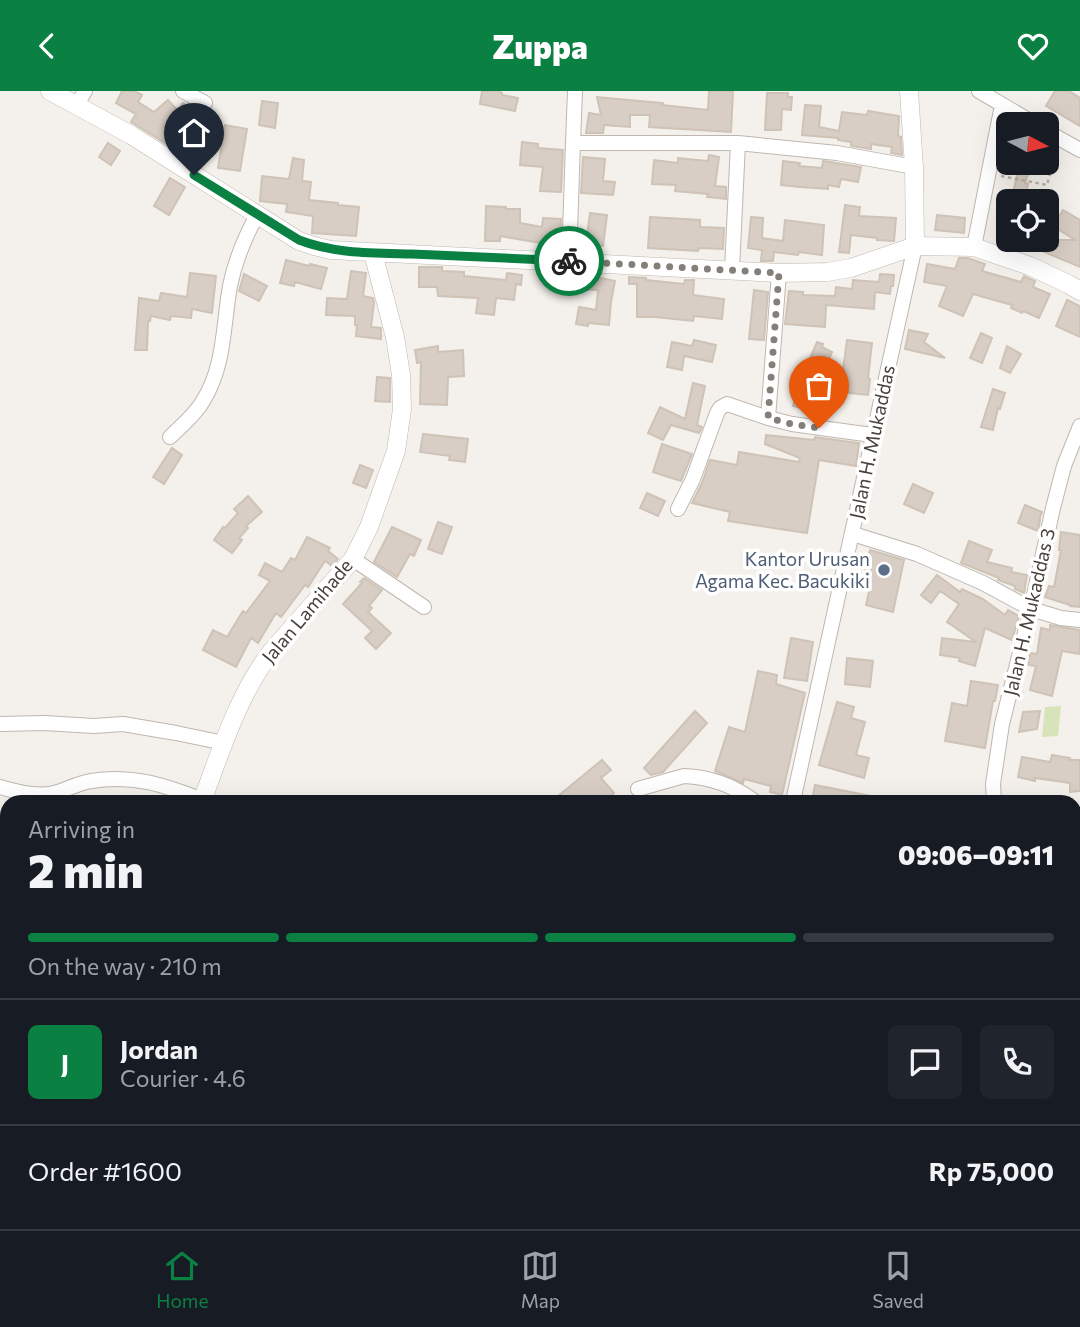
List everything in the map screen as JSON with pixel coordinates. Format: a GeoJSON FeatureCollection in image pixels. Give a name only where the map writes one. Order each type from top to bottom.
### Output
{"type":"FeatureCollection","features":[{"type":"Feature","properties":{"kind":"street"},"geometry":{"type":"LineString","coordinates":[[50,91],[81,98],[131,135],[257,215],[299,240],[331,250],[779,273],[827,272],[851,268],[915,246],[974,247],[1030,266],[1080,291]]}},
{"type":"Feature","properties":{"kind":"street"},"geometry":{"type":"LineString","coordinates":[[183,91],[205,103]]}},
{"type":"Feature","properties":{"kind":"street"},"geometry":{"type":"LineString","coordinates":[[569,261],[575,91]]}},
{"type":"Feature","properties":{"kind":"street"},"geometry":{"type":"LineString","coordinates":[[909,91],[915,246]]}},
{"type":"Feature","properties":{"kind":"street"},"geometry":{"type":"LineString","coordinates":[[979,91],[1014,112]]}},
{"type":"Feature","properties":{"kind":"street"},"geometry":{"type":"LineString","coordinates":[[974,247],[1002,105]]}},
{"type":"Feature","properties":{"kind":"street"},"geometry":{"type":"LineString","coordinates":[[1060,139],[1080,150]]}},
{"type":"Feature","properties":{"kind":"street"},"geometry":{"type":"LineString","coordinates":[[573,143],[738,142],[837,153],[914,167]]}},
{"type":"Feature","properties":{"kind":"street"},"geometry":{"type":"LineString","coordinates":[[732,270],[738,142]]}},
{"type":"Feature","properties":{"kind":"street"},"geometry":{"type":"LineString","coordinates":[[170,437],[203,402],[211,384],[225,333],[230,285],[243,242],[257,215]]}},
{"type":"Feature","properties":{"kind":"street","name":"Jalan H. Mukaddas"},"geometry":{"type":"LineString","coordinates":[[794,795],[915,246]]}},
{"type":"Feature","properties":{"kind":"street","name":"Jalan Lamihade"},"geometry":{"type":"LineString","coordinates":[[204,795],[224,743],[261,665],[353,559],[369,527],[396,451],[402,409],[401,375],[395,337],[373,253]]}},
{"type":"Feature","properties":{"kind":"street"},"geometry":{"type":"LineString","coordinates":[[768,418],[779,273]]}},
{"type":"Feature","properties":{"kind":"street"},"geometry":{"type":"LineString","coordinates":[[678,509],[693,479],[720,408],[727,404],[792,424],[872,435]]}},
{"type":"Feature","properties":{"kind":"street","name":"Jalan H. Mukaddas 3"},"geometry":{"type":"LineString","coordinates":[[994,795],[1002,724],[1053,508],[1064,466],[1080,426]]}},
{"type":"Feature","properties":{"kind":"street"},"geometry":{"type":"LineString","coordinates":[[853,534],[917,554],[983,583],[1031,609],[1080,621]]}},
{"type":"Feature","properties":{"kind":"street"},"geometry":{"type":"LineString","coordinates":[[353,559],[424,607]]}},
{"type":"Feature","properties":{"kind":"street"},"geometry":{"type":"LineString","coordinates":[[0,724],[123,724],[224,743]]}},
{"type":"Feature","properties":{"kind":"street"},"geometry":{"type":"LineString","coordinates":[[638,789],[676,778],[692,777],[712,780],[743,795]]}},
{"type":"Feature","properties":{"kind":"street"},"geometry":{"type":"LineString","coordinates":[[0,787],[51,794],[89,781],[128,778],[172,788],[188,795]]}},
{"type":"Feature","properties":{"kind":"path"},"geometry":{"type":"LineString","coordinates":[[988,173],[1047,185],[1060,139]]}},
{"type":"Feature","properties":{"kind":"green space"},"geometry":{"type":"Polygon","coordinates":[[[1061,706],[1058,736],[1042,737],[1045,707],[1061,706]]]}},
{"type":"Feature","properties":{"kind":"building"},"geometry":{"type":"Polygon","coordinates":[[[122,91],[134,91],[142,95],[138,102],[154,112],[168,100],[178,111],[183,103],[195,110],[183,128],[186,130],[175,149],[131,122],[136,114],[116,103],[122,91]]]}},
{"type":"Feature","properties":{"kind":"building"},"geometry":{"type":"Polygon","coordinates":[[[482,91],[498,91],[502,95],[518,98],[515,111],[480,104],[482,91]]]}},
{"type":"Feature","properties":{"kind":"building"},"geometry":{"type":"Polygon","coordinates":[[[709,91],[733,91],[731,132],[649,127],[650,115],[630,115],[630,127],[604,125],[603,133],[586,133],[589,113],[601,115],[597,97],[708,110],[709,91]]]}},
{"type":"Feature","properties":{"kind":"building"},"geometry":{"type":"Polygon","coordinates":[[[1055,91],[1069,91],[1080,98],[1080,126],[1059,112],[1046,106],[1055,91]]]}},
{"type":"Feature","properties":{"kind":"building"},"geometry":{"type":"Polygon","coordinates":[[[767,93],[788,93],[788,97],[792,97],[791,110],[782,109],[781,130],[765,130],[767,93]]]}},
{"type":"Feature","properties":{"kind":"building"},"geometry":{"type":"Polygon","coordinates":[[[262,101],[278,103],[275,128],[259,125],[262,101]]]}},
{"type":"Feature","properties":{"kind":"building"},"geometry":{"type":"Polygon","coordinates":[[[805,105],[821,106],[819,127],[839,131],[842,112],[867,115],[868,111],[899,116],[898,136],[901,137],[902,155],[891,153],[892,147],[871,144],[871,149],[851,146],[851,142],[838,138],[802,135],[805,105]]]}},
{"type":"Feature","properties":{"kind":"building"},"geometry":{"type":"Polygon","coordinates":[[[225,125],[247,129],[240,171],[218,168],[225,125]]]}},
{"type":"Feature","properties":{"kind":"building"},"geometry":{"type":"Polygon","coordinates":[[[522,142],[538,144],[538,148],[563,150],[561,192],[540,191],[543,167],[520,165],[522,142]]]}},
{"type":"Feature","properties":{"kind":"building"},"geometry":{"type":"Polygon","coordinates":[[[108,143],[120,151],[111,165],[99,157],[108,143]]]}},
{"type":"Feature","properties":{"kind":"building"},"geometry":{"type":"Polygon","coordinates":[[[709,155],[719,157],[715,186],[726,187],[726,199],[707,197],[708,194],[675,191],[676,185],[652,184],[654,160],[678,163],[678,158],[708,161],[709,155]]]}},
{"type":"Feature","properties":{"kind":"building"},"geometry":{"type":"Polygon","coordinates":[[[583,157],[605,159],[603,181],[615,182],[613,195],[581,193],[583,157]]]}},
{"type":"Feature","properties":{"kind":"building"},"geometry":{"type":"Polygon","coordinates":[[[293,158],[304,160],[302,181],[311,182],[309,200],[359,207],[356,236],[312,233],[313,216],[286,212],[287,204],[260,201],[262,176],[289,179],[293,158]]]}},
{"type":"Feature","properties":{"kind":"building"},"geometry":{"type":"Polygon","coordinates":[[[783,161],[822,168],[823,161],[861,167],[858,182],[841,179],[839,187],[800,187],[781,185],[783,161]]]}},
{"type":"Feature","properties":{"kind":"building"},"geometry":{"type":"Polygon","coordinates":[[[1017,175],[1028,175],[1025,183],[1028,184],[1027,189],[1014,189],[1017,175]]]}},
{"type":"Feature","properties":{"kind":"building"},"geometry":{"type":"Polygon","coordinates":[[[170,178],[185,187],[169,215],[154,206],[170,178]]]}},
{"type":"Feature","properties":{"kind":"building"},"geometry":{"type":"Polygon","coordinates":[[[845,205],[860,207],[859,216],[896,218],[894,241],[851,235],[849,253],[839,252],[845,205]]]}},
{"type":"Feature","properties":{"kind":"building"},"geometry":{"type":"Polygon","coordinates":[[[486,206],[520,209],[520,223],[542,227],[543,218],[561,219],[559,249],[541,248],[541,243],[500,236],[500,241],[485,241],[486,206]]]}},
{"type":"Feature","properties":{"kind":"building"},"geometry":{"type":"Polygon","coordinates":[[[1063,210],[1080,220],[1080,267],[1044,252],[1059,252],[1059,240],[1075,240],[1059,230],[1059,216],[1063,210]]]}},
{"type":"Feature","properties":{"kind":"building"},"geometry":{"type":"Polygon","coordinates":[[[590,213],[607,215],[603,246],[586,244],[590,213]]]}},
{"type":"Feature","properties":{"kind":"building"},"geometry":{"type":"Polygon","coordinates":[[[937,215],[965,218],[964,233],[935,230],[937,215]]]}},
{"type":"Feature","properties":{"kind":"building"},"geometry":{"type":"Polygon","coordinates":[[[650,217],[700,220],[700,227],[724,228],[723,249],[699,248],[698,251],[648,248],[650,217]]]}},
{"type":"Feature","properties":{"kind":"building"},"geometry":{"type":"Polygon","coordinates":[[[751,217],[763,218],[762,238],[783,241],[785,220],[824,225],[822,255],[774,252],[773,261],[761,261],[762,250],[748,248],[751,217]]]}},
{"type":"Feature","properties":{"kind":"building"},"geometry":{"type":"Polygon","coordinates":[[[959,258],[985,264],[982,271],[1021,282],[1024,276],[1035,281],[1033,287],[1050,294],[1039,318],[1011,308],[1012,305],[973,294],[963,316],[939,306],[947,286],[924,282],[927,264],[955,269],[959,258]]]}},
{"type":"Feature","properties":{"kind":"building"},"geometry":{"type":"Polygon","coordinates":[[[286,260],[327,268],[321,289],[295,282],[294,286],[280,283],[286,260]]]}},
{"type":"Feature","properties":{"kind":"building"},"geometry":{"type":"Polygon","coordinates":[[[419,267],[442,267],[442,271],[464,272],[464,276],[506,280],[507,273],[522,275],[521,285],[516,284],[514,300],[496,298],[494,315],[476,313],[478,298],[438,296],[437,287],[419,287],[419,267]]]}},
{"type":"Feature","properties":{"kind":"building"},"geometry":{"type":"Polygon","coordinates":[[[351,271],[366,273],[363,296],[373,298],[371,327],[381,328],[381,339],[356,336],[355,316],[326,315],[327,298],[347,299],[351,271]]]}},
{"type":"Feature","properties":{"kind":"building"},"geometry":{"type":"Polygon","coordinates":[[[190,273],[216,276],[212,313],[192,309],[191,318],[171,316],[170,320],[151,316],[148,321],[147,350],[135,350],[139,298],[159,301],[161,293],[187,297],[190,273]]]}},
{"type":"Feature","properties":{"kind":"building"},"geometry":{"type":"Polygon","coordinates":[[[244,274],[267,286],[259,301],[239,291],[244,274]]]}},
{"type":"Feature","properties":{"kind":"building"},"geometry":{"type":"Polygon","coordinates":[[[582,274],[615,281],[609,325],[576,324],[579,307],[596,310],[598,290],[581,289],[582,274]]]}},
{"type":"Feature","properties":{"kind":"building"},"geometry":{"type":"Polygon","coordinates":[[[880,274],[894,275],[893,286],[890,294],[875,292],[874,309],[826,305],[825,327],[785,324],[789,291],[803,292],[803,295],[835,296],[836,287],[852,289],[853,280],[879,282],[880,274]]]}},
{"type":"Feature","properties":{"kind":"building"},"geometry":{"type":"Polygon","coordinates":[[[629,277],[684,284],[685,280],[694,280],[693,295],[724,299],[722,319],[694,316],[693,321],[637,317],[637,284],[629,284],[629,277]]]}},
{"type":"Feature","properties":{"kind":"building"},"geometry":{"type":"Polygon","coordinates":[[[754,290],[768,292],[764,340],[749,339],[754,290]]]}},
{"type":"Feature","properties":{"kind":"building"},"geometry":{"type":"Polygon","coordinates":[[[1067,300],[1080,306],[1080,337],[1056,326],[1067,300]]]}},
{"type":"Feature","properties":{"kind":"building"},"geometry":{"type":"Polygon","coordinates":[[[909,330],[928,334],[924,342],[945,358],[905,349],[909,330]]]}},
{"type":"Feature","properties":{"kind":"building"},"geometry":{"type":"Polygon","coordinates":[[[981,333],[992,338],[982,363],[970,358],[981,333]]]}},
{"type":"Feature","properties":{"kind":"building"},"geometry":{"type":"Polygon","coordinates":[[[694,340],[716,345],[712,362],[684,356],[682,370],[667,367],[672,342],[692,346],[694,340]]]}},
{"type":"Feature","properties":{"kind":"building"},"geometry":{"type":"Polygon","coordinates":[[[847,340],[872,343],[868,395],[840,392],[847,340]]]}},
{"type":"Feature","properties":{"kind":"building"},"geometry":{"type":"Polygon","coordinates":[[[817,342],[832,352],[823,373],[816,370],[806,409],[793,406],[800,379],[817,342]]]}},
{"type":"Feature","properties":{"kind":"building"},"geometry":{"type":"Polygon","coordinates":[[[438,346],[438,352],[463,350],[464,376],[448,377],[447,405],[420,404],[421,362],[417,363],[415,350],[438,346]]]}},
{"type":"Feature","properties":{"kind":"building"},"geometry":{"type":"Polygon","coordinates":[[[1007,346],[1021,354],[1010,373],[1000,368],[1007,346]]]}},
{"type":"Feature","properties":{"kind":"building"},"geometry":{"type":"Polygon","coordinates":[[[377,377],[390,378],[390,402],[375,401],[377,377]]]}},
{"type":"Feature","properties":{"kind":"building"},"geometry":{"type":"Polygon","coordinates":[[[693,383],[705,386],[697,425],[702,427],[699,433],[671,425],[663,440],[648,433],[660,407],[685,419],[693,383]]]}},
{"type":"Feature","properties":{"kind":"building"},"geometry":{"type":"Polygon","coordinates":[[[993,389],[1005,393],[993,430],[981,427],[993,389]]]}},
{"type":"Feature","properties":{"kind":"building"},"geometry":{"type":"Polygon","coordinates":[[[423,434],[468,439],[465,462],[449,460],[450,456],[420,452],[423,434]]]}},
{"type":"Feature","properties":{"kind":"building"},"geometry":{"type":"Polygon","coordinates":[[[766,435],[814,440],[815,437],[859,443],[856,466],[819,460],[807,533],[728,521],[730,512],[692,503],[710,460],[737,465],[739,452],[799,462],[800,458],[765,444],[766,435]]]}},
{"type":"Feature","properties":{"kind":"building"},"geometry":{"type":"Polygon","coordinates":[[[662,444],[692,454],[681,481],[653,472],[662,444]]]}},
{"type":"Feature","properties":{"kind":"building"},"geometry":{"type":"Polygon","coordinates":[[[172,448],[182,455],[164,484],[153,477],[172,448]]]}},
{"type":"Feature","properties":{"kind":"building"},"geometry":{"type":"Polygon","coordinates":[[[360,465],[373,470],[366,488],[353,483],[360,465]]]}},
{"type":"Feature","properties":{"kind":"building"},"geometry":{"type":"Polygon","coordinates":[[[913,484],[933,493],[924,513],[904,504],[913,484]]]}},
{"type":"Feature","properties":{"kind":"building"},"geometry":{"type":"Polygon","coordinates":[[[647,493],[665,501],[658,516],[640,508],[647,493]]]}},
{"type":"Feature","properties":{"kind":"building"},"geometry":{"type":"Polygon","coordinates":[[[248,496],[262,512],[246,526],[248,528],[239,538],[242,540],[232,553],[214,540],[238,513],[234,509],[248,496]]]}},
{"type":"Feature","properties":{"kind":"building"},"geometry":{"type":"Polygon","coordinates":[[[1025,505],[1042,512],[1038,531],[1018,523],[1025,505]]]}},
{"type":"Feature","properties":{"kind":"building"},"geometry":{"type":"Polygon","coordinates":[[[438,522],[452,527],[442,554],[428,549],[438,522]]]}},
{"type":"Feature","properties":{"kind":"building"},"geometry":{"type":"Polygon","coordinates":[[[392,527],[421,540],[414,556],[410,554],[397,577],[374,562],[392,527]]]}},
{"type":"Feature","properties":{"kind":"building"},"geometry":{"type":"Polygon","coordinates":[[[1061,532],[1080,535],[1080,607],[1045,597],[1049,586],[1054,587],[1061,550],[1061,532]]]}},
{"type":"Feature","properties":{"kind":"building"},"geometry":{"type":"Polygon","coordinates":[[[307,537],[330,548],[328,551],[338,559],[332,566],[325,561],[308,587],[305,585],[281,617],[276,613],[258,643],[251,638],[236,667],[203,650],[213,630],[227,637],[243,611],[246,613],[270,581],[259,575],[265,563],[282,572],[291,558],[295,560],[307,537]]]}},
{"type":"Feature","properties":{"kind":"building"},"geometry":{"type":"Polygon","coordinates":[[[969,541],[992,550],[987,562],[1027,575],[1024,593],[1015,589],[1015,586],[998,580],[999,578],[961,563],[969,541]]]}},
{"type":"Feature","properties":{"kind":"building","name":"Kantor Urusan Agama Kec. Bacukiki"},"geometry":{"type":"Polygon","coordinates":[[[870,550],[904,560],[893,612],[866,605],[871,583],[863,581],[870,550]]]}},
{"type":"Feature","properties":{"kind":"building"},"geometry":{"type":"Polygon","coordinates":[[[937,575],[960,592],[962,589],[983,599],[1005,615],[1008,610],[1019,616],[1012,640],[985,628],[975,666],[959,661],[960,658],[940,655],[942,638],[976,642],[947,622],[959,604],[940,591],[931,603],[921,595],[937,575]]]}},
{"type":"Feature","properties":{"kind":"building"},"geometry":{"type":"Polygon","coordinates":[[[364,578],[382,590],[369,606],[372,608],[368,612],[391,633],[376,649],[365,638],[372,631],[343,604],[364,578]]]}},
{"type":"Feature","properties":{"kind":"building"},"geometry":{"type":"Polygon","coordinates":[[[1050,625],[1080,630],[1080,654],[1062,651],[1052,696],[1030,690],[1036,666],[1028,665],[1030,653],[1037,654],[1041,628],[1050,630],[1050,625]]]}},
{"type":"Feature","properties":{"kind":"building"},"geometry":{"type":"Polygon","coordinates":[[[791,638],[813,642],[807,681],[784,678],[791,638]]]}},
{"type":"Feature","properties":{"kind":"building"},"geometry":{"type":"Polygon","coordinates":[[[847,658],[873,661],[870,687],[845,684],[847,658]]]}},
{"type":"Feature","properties":{"kind":"building"},"geometry":{"type":"Polygon","coordinates":[[[758,671],[777,675],[776,684],[805,693],[782,795],[770,792],[771,786],[744,779],[743,783],[715,771],[729,727],[745,732],[758,671]]]}},
{"type":"Feature","properties":{"kind":"building"},"geometry":{"type":"Polygon","coordinates":[[[971,681],[998,685],[985,748],[945,741],[952,703],[967,706],[971,681]]]}},
{"type":"Feature","properties":{"kind":"building"},"geometry":{"type":"Polygon","coordinates":[[[837,702],[854,707],[851,718],[865,722],[856,755],[869,758],[864,778],[819,765],[837,702]]]}},
{"type":"Feature","properties":{"kind":"building"},"geometry":{"type":"Polygon","coordinates":[[[695,711],[707,723],[663,772],[651,775],[644,768],[695,711]]]}},
{"type":"Feature","properties":{"kind":"building"},"geometry":{"type":"Polygon","coordinates":[[[1040,711],[1037,729],[1019,732],[1023,712],[1040,711]]]}},
{"type":"Feature","properties":{"kind":"building"},"geometry":{"type":"Polygon","coordinates":[[[1052,755],[1080,760],[1080,791],[1070,792],[1070,783],[1018,777],[1022,757],[1050,762],[1052,755]]]}},
{"type":"Feature","properties":{"kind":"building"},"geometry":{"type":"Polygon","coordinates":[[[602,760],[611,770],[601,778],[614,793],[612,795],[559,795],[602,760]]]}},
{"type":"Feature","properties":{"kind":"building"},"geometry":{"type":"Polygon","coordinates":[[[815,785],[866,795],[813,795],[815,785]]]}},
{"type":"Feature","properties":{"kind":"way so far"},"geometry":{"type":"LineString","coordinates":[[569,261],[779,273],[768,418],[819,428]]}},
{"type":"Feature","properties":{"kind":"place","name":"Kantor Urusan Agama Kec. Bacukiki"},"geometry":{"type":"Point","coordinates":[884,570]}},
{"type":"Feature","properties":{"kind":"route"},"geometry":{"type":"LineString","coordinates":[[194,175],[299,240],[331,250],[569,261]]}}]}
